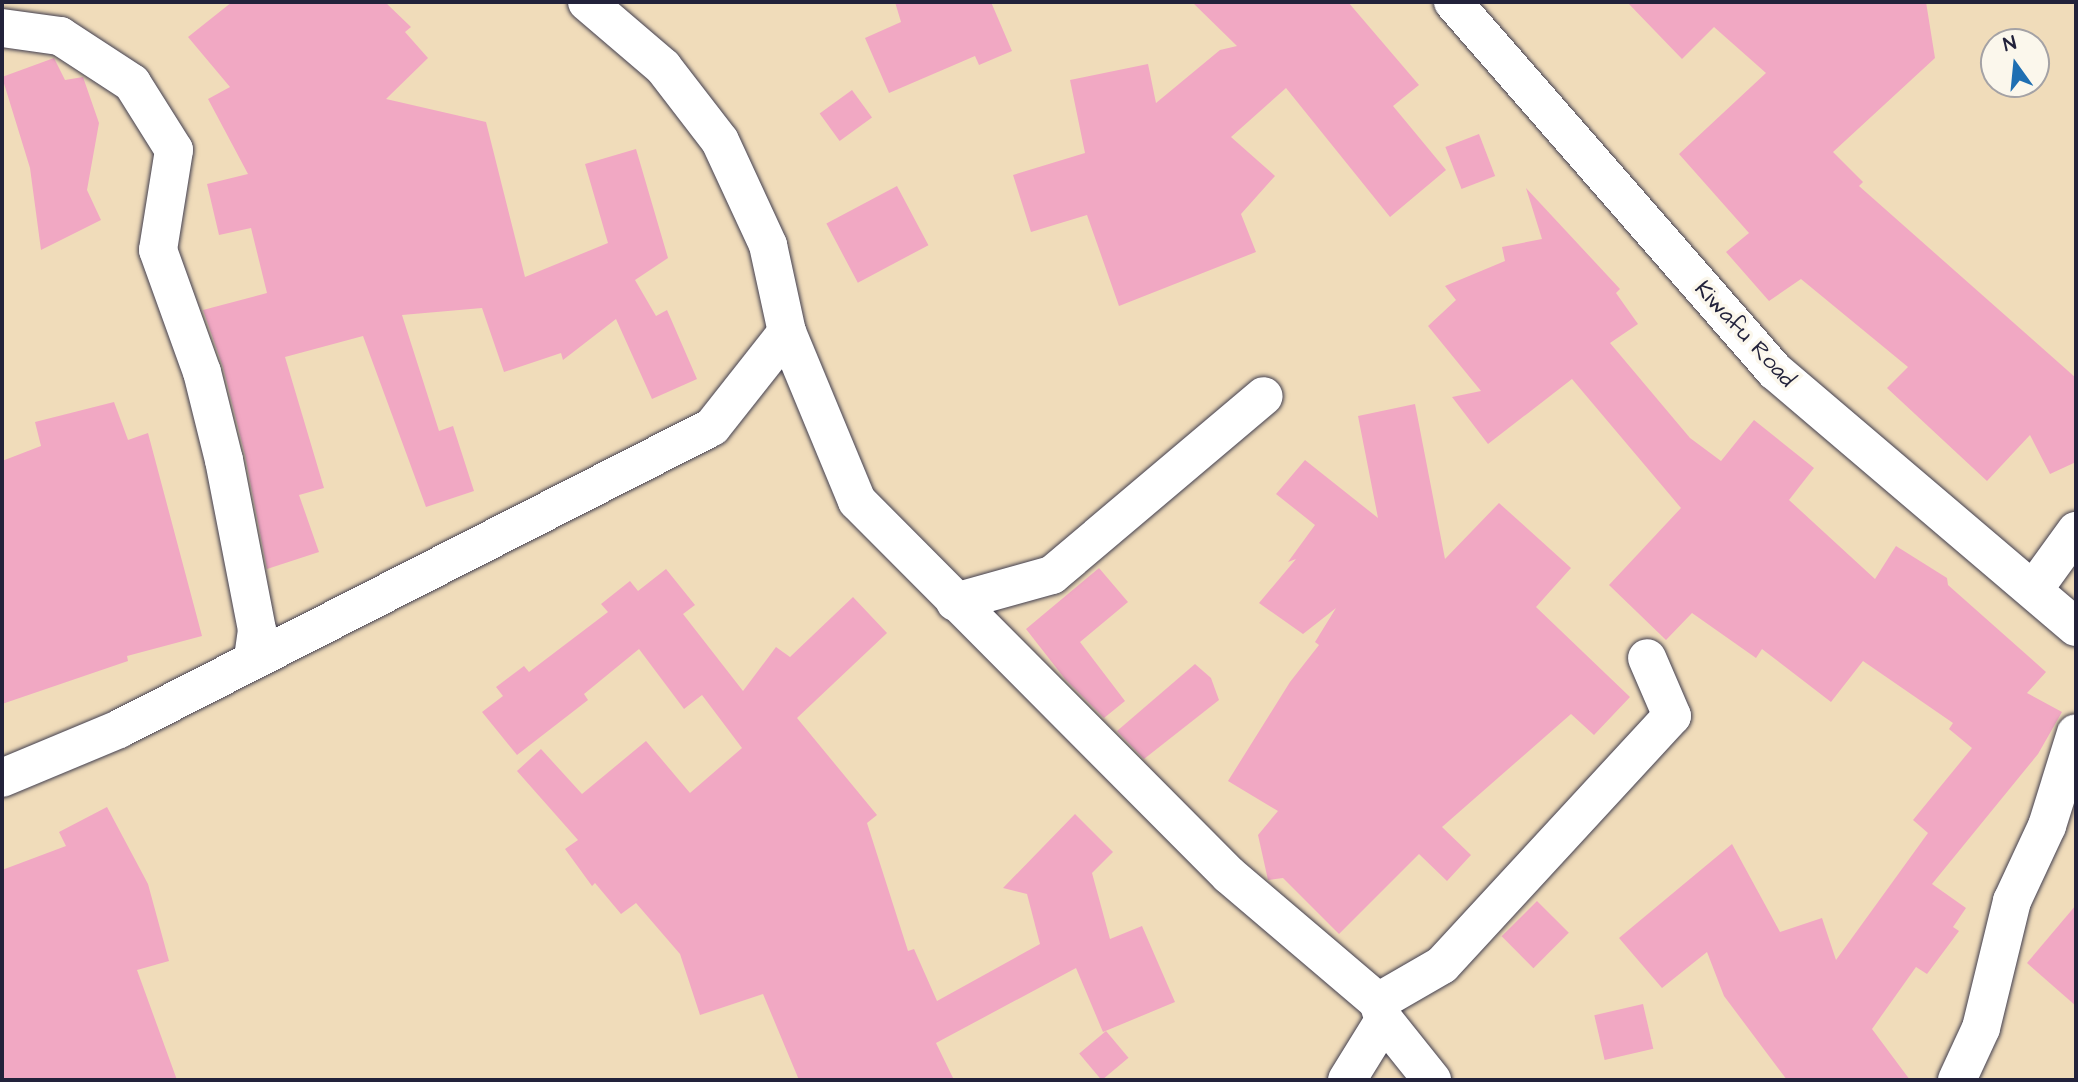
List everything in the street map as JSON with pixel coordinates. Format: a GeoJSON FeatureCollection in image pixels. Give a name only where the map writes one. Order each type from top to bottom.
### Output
{"type":"FeatureCollection","features":[{"type":"Feature","properties":{"kind":"street"},"geometry":{"type":"LineString","coordinates":[[587,2],[663,67],[720,141],[768,245],[787,332],[857,501],[1229,875],[1381,1011],[1432,1080]]}},
{"type":"Feature","properties":{"kind":"street","name":"Kiwafu Road"},"geometry":{"type":"LineString","coordinates":[[1458,3],[1775,371],[2076,627]]}},
{"type":"Feature","properties":{"kind":"street"},"geometry":{"type":"LineString","coordinates":[[2,28],[60,36],[132,83],[174,150],[158,250],[202,372],[225,460],[257,631],[253,659]]}},
{"type":"Feature","properties":{"kind":"street"},"geometry":{"type":"LineString","coordinates":[[2,778],[119,729],[712,427],[787,332]]}},
{"type":"Feature","properties":{"kind":"street"},"geometry":{"type":"LineString","coordinates":[[955,602],[1052,575],[1264,396]]}},
{"type":"Feature","properties":{"kind":"street"},"geometry":{"type":"LineString","coordinates":[[2034,589],[2076,531]]}},
{"type":"Feature","properties":{"kind":"street"},"geometry":{"type":"LineString","coordinates":[[1347,1080],[1381,1011],[1442,965],[1672,716],[1647,659]]}},
{"type":"Feature","properties":{"kind":"street"},"geometry":{"type":"LineString","coordinates":[[1957,1080],[1981,1028],[2012,901],[2047,826],[2076,733]]}},
{"type":"Feature","properties":{"kind":"building"},"geometry":{"type":"Polygon","coordinates":[[[232,2],[385,2],[411,27],[405,32],[428,58],[386,99],[486,122],[525,277],[608,243],[585,164],[636,149],[668,258],[635,280],[656,316],[667,310],[697,379],[652,399],[616,319],[563,360],[561,353],[504,372],[482,308],[402,315],[439,431],[453,426],[474,491],[426,507],[363,336],[285,357],[324,488],[299,495],[319,552],[267,569],[245,455],[223,367],[203,310],[267,293],[251,228],[219,235],[207,184],[248,174],[208,99],[230,87],[188,37],[232,2]]]}},
{"type":"Feature","properties":{"kind":"building"},"geometry":{"type":"Polygon","coordinates":[[[895,2],[991,2],[1012,51],[979,65],[975,56],[889,93],[865,38],[901,22],[895,2]]]}},
{"type":"Feature","properties":{"kind":"building"},"geometry":{"type":"Polygon","coordinates":[[[1192,2],[1348,2],[1419,85],[1393,106],[1446,170],[1390,217],[1286,88],[1231,137],[1275,176],[1241,214],[1256,252],[1119,306],[1087,215],[1031,232],[1013,175],[1085,153],[1070,80],[1148,64],[1156,103],[1220,50],[1237,46],[1192,2]]]}},
{"type":"Feature","properties":{"kind":"building"},"geometry":{"type":"Polygon","coordinates":[[[1627,2],[1926,2],[1935,58],[1833,152],[1863,182],[1859,186],[2076,378],[2076,462],[2050,474],[2030,435],[1987,481],[1887,388],[1908,367],[1801,279],[1769,301],[1726,252],[1749,233],[1679,154],[1766,73],[1714,27],[1682,59],[1627,2]]]}},
{"type":"Feature","properties":{"kind":"building"},"geometry":{"type":"Polygon","coordinates":[[[54,58],[65,80],[83,77],[99,123],[87,190],[101,220],[41,250],[30,168],[2,77],[54,58]]]}},
{"type":"Feature","properties":{"kind":"building"},"geometry":{"type":"Polygon","coordinates":[[[852,90],[872,118],[840,141],[820,114],[852,90]]]}},
{"type":"Feature","properties":{"kind":"building"},"geometry":{"type":"Polygon","coordinates":[[[1479,134],[1495,176],[1462,189],[1445,147],[1479,134]]]}},
{"type":"Feature","properties":{"kind":"building"},"geometry":{"type":"Polygon","coordinates":[[[897,186],[928,245],[858,283],[826,224],[897,186]]]}},
{"type":"Feature","properties":{"kind":"building"},"geometry":{"type":"Polygon","coordinates":[[[1526,188],[1620,289],[1616,293],[1638,324],[1610,343],[1690,438],[1721,461],[1754,420],[1814,468],[1789,500],[1875,579],[1896,546],[1947,578],[1948,585],[2046,672],[2027,693],[2062,712],[2038,754],[1932,884],[1966,908],[1953,927],[1959,931],[1927,974],[1916,967],[1872,1029],[1910,1080],[1787,1080],[1724,996],[1707,952],[1662,988],[1619,938],[1732,844],[1780,932],[1822,918],[1836,960],[1928,833],[1913,820],[1972,748],[1949,729],[1953,723],[1863,661],[1831,702],[1762,649],[1756,658],[1692,613],[1666,640],[1609,585],[1681,508],[1572,379],[1488,444],[1452,397],[1481,391],[1428,326],[1456,300],[1445,286],[1505,261],[1502,247],[1542,239],[1526,188]]]}},
{"type":"Feature","properties":{"kind":"building"},"geometry":{"type":"Polygon","coordinates":[[[114,402],[128,440],[148,433],[202,636],[127,656],[128,661],[2,704],[2,461],[41,446],[35,422],[114,402]]]}},
{"type":"Feature","properties":{"kind":"building"},"geometry":{"type":"Polygon","coordinates":[[[1415,404],[1445,559],[1499,503],[1571,568],[1536,607],[1630,697],[1594,735],[1571,714],[1442,827],[1471,855],[1447,881],[1419,854],[1339,934],[1283,878],[1268,880],[1258,835],[1278,811],[1228,781],[1290,682],[1319,645],[1315,642],[1336,608],[1303,634],[1259,603],[1296,559],[1288,562],[1315,525],[1276,494],[1305,460],[1378,518],[1358,416],[1415,404]]]}},
{"type":"Feature","properties":{"kind":"building"},"geometry":{"type":"Polygon","coordinates":[[[1099,568],[1128,602],[1080,642],[1125,701],[1104,718],[1065,679],[1026,629],[1099,568]]]}},
{"type":"Feature","properties":{"kind":"building"},"geometry":{"type":"Polygon","coordinates":[[[666,569],[695,605],[683,614],[743,691],[776,647],[790,657],[853,597],[887,633],[797,718],[877,815],[867,823],[908,951],[914,949],[937,1001],[1040,944],[1027,894],[1003,888],[1075,814],[1113,852],[1092,873],[1110,939],[1142,926],[1175,1002],[1103,1032],[1076,968],[936,1043],[954,1080],[799,1080],[763,994],[700,1015],[680,954],[636,903],[621,914],[595,883],[592,886],[565,849],[578,840],[517,771],[541,749],[582,794],[646,741],[690,793],[742,748],[702,695],[684,709],[639,649],[584,694],[588,700],[517,755],[482,712],[503,696],[496,687],[524,666],[529,672],[608,612],[601,604],[630,581],[638,591],[666,569]]]}},
{"type":"Feature","properties":{"kind":"building"},"geometry":{"type":"Polygon","coordinates":[[[1195,664],[1211,678],[1219,700],[1144,759],[1117,731],[1195,664]]]}},
{"type":"Feature","properties":{"kind":"building"},"geometry":{"type":"Polygon","coordinates":[[[107,807],[148,884],[169,961],[137,970],[177,1080],[2,1080],[2,870],[66,846],[59,832],[107,807]]]}},
{"type":"Feature","properties":{"kind":"building"},"geometry":{"type":"Polygon","coordinates":[[[1537,901],[1569,933],[1533,968],[1502,936],[1537,901]]]}},
{"type":"Feature","properties":{"kind":"building"},"geometry":{"type":"Polygon","coordinates":[[[2076,905],[2076,1006],[2027,963],[2076,905]]]}},
{"type":"Feature","properties":{"kind":"building"},"geometry":{"type":"Polygon","coordinates":[[[1643,1004],[1653,1049],[1605,1060],[1594,1015],[1643,1004]]]}},
{"type":"Feature","properties":{"kind":"building"},"geometry":{"type":"Polygon","coordinates":[[[1106,1031],[1128,1058],[1101,1080],[1079,1053],[1106,1031]]]}}]}
